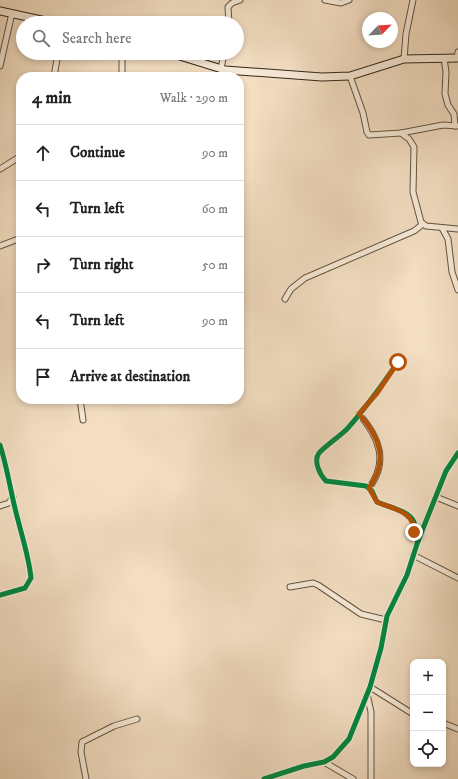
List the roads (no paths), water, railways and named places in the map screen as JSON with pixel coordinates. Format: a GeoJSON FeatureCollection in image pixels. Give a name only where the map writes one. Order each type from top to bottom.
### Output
{"type":"FeatureCollection","features":[{"type":"Feature","properties":{"kind":"main road"},"geometry":{"type":"LineString","coordinates":[[0,11],[25,16]]}},
{"type":"Feature","properties":{"kind":"main road"},"geometry":{"type":"LineString","coordinates":[[192,60],[221,69],[322,78],[350,76],[404,59],[458,58]]}},
{"type":"Feature","properties":{"kind":"street"},"geometry":{"type":"LineString","coordinates":[[229,16],[228,7],[232,3],[240,0]]}},
{"type":"Feature","properties":{"kind":"street"},"geometry":{"type":"LineString","coordinates":[[325,0],[341,3],[350,0]]}},
{"type":"Feature","properties":{"kind":"street"},"geometry":{"type":"LineString","coordinates":[[404,59],[406,34],[413,0]]}},
{"type":"Feature","properties":{"kind":"street"},"geometry":{"type":"LineString","coordinates":[[0,66],[12,13]]}},
{"type":"Feature","properties":{"kind":"street"},"geometry":{"type":"LineString","coordinates":[[458,52],[458,58]]}},
{"type":"Feature","properties":{"kind":"street"},"geometry":{"type":"LineString","coordinates":[[350,76],[369,135],[402,133],[439,126],[456,126],[454,114],[448,105],[444,94],[446,72],[444,58]]}},
{"type":"Feature","properties":{"kind":"street"},"geometry":{"type":"LineString","coordinates":[[55,72],[57,60]]}},
{"type":"Feature","properties":{"kind":"street"},"geometry":{"type":"LineString","coordinates":[[122,60],[122,72]]}},
{"type":"Feature","properties":{"kind":"street"},"geometry":{"type":"LineString","coordinates":[[221,69],[223,60]]}},
{"type":"Feature","properties":{"kind":"street"},"geometry":{"type":"LineString","coordinates":[[402,133],[409,139],[414,147],[413,192],[423,224]]}},
{"type":"Feature","properties":{"kind":"street"},"geometry":{"type":"LineString","coordinates":[[0,169],[16,159]]}},
{"type":"Feature","properties":{"kind":"street"},"geometry":{"type":"LineString","coordinates":[[285,299],[291,288],[305,278],[414,231],[423,224],[442,228],[458,229]]}},
{"type":"Feature","properties":{"kind":"street"},"geometry":{"type":"LineString","coordinates":[[442,228],[448,239],[452,272],[458,290]]}},
{"type":"Feature","properties":{"kind":"street"},"geometry":{"type":"LineString","coordinates":[[0,246],[16,240]]}},
{"type":"Feature","properties":{"kind":"street"},"geometry":{"type":"LineString","coordinates":[[398,362],[377,393],[343,433],[319,453],[316,462],[323,478],[326,481],[360,484],[369,488],[377,502],[395,508],[411,517],[415,524],[415,535],[418,541]]}},
{"type":"Feature","properties":{"kind":"street"},"geometry":{"type":"LineString","coordinates":[[81,404],[83,420]]}},
{"type":"Feature","properties":{"kind":"street"},"geometry":{"type":"LineString","coordinates":[[359,414],[368,424],[380,453],[377,476],[369,488]]}},
{"type":"Feature","properties":{"kind":"street"},"geometry":{"type":"LineString","coordinates":[[0,445],[10,478],[32,578],[25,588],[0,595]]}},
{"type":"Feature","properties":{"kind":"street"},"geometry":{"type":"LineString","coordinates":[[264,779],[304,766],[324,762],[333,757],[349,739],[370,686],[381,648],[386,620],[407,575],[418,541],[446,471],[458,453]]}},
{"type":"Feature","properties":{"kind":"street"},"geometry":{"type":"LineString","coordinates":[[0,506],[9,503],[13,497]]}},
{"type":"Feature","properties":{"kind":"street"},"geometry":{"type":"LineString","coordinates":[[436,497],[458,506]]}},
{"type":"Feature","properties":{"kind":"street"},"geometry":{"type":"LineString","coordinates":[[413,555],[458,578]]}},
{"type":"Feature","properties":{"kind":"street"},"geometry":{"type":"LineString","coordinates":[[290,587],[313,583],[362,614],[386,620]]}},
{"type":"Feature","properties":{"kind":"street"},"geometry":{"type":"LineString","coordinates":[[370,686],[410,712]]}},
{"type":"Feature","properties":{"kind":"street"},"geometry":{"type":"LineString","coordinates":[[367,694],[371,712],[371,779]]}},
{"type":"Feature","properties":{"kind":"street"},"geometry":{"type":"LineString","coordinates":[[86,779],[81,752],[82,742],[114,726],[137,718]]}},
{"type":"Feature","properties":{"kind":"street"},"geometry":{"type":"LineString","coordinates":[[446,724],[458,729]]}},
{"type":"Feature","properties":{"kind":"street"},"geometry":{"type":"LineString","coordinates":[[324,762],[353,779]]}}]}
